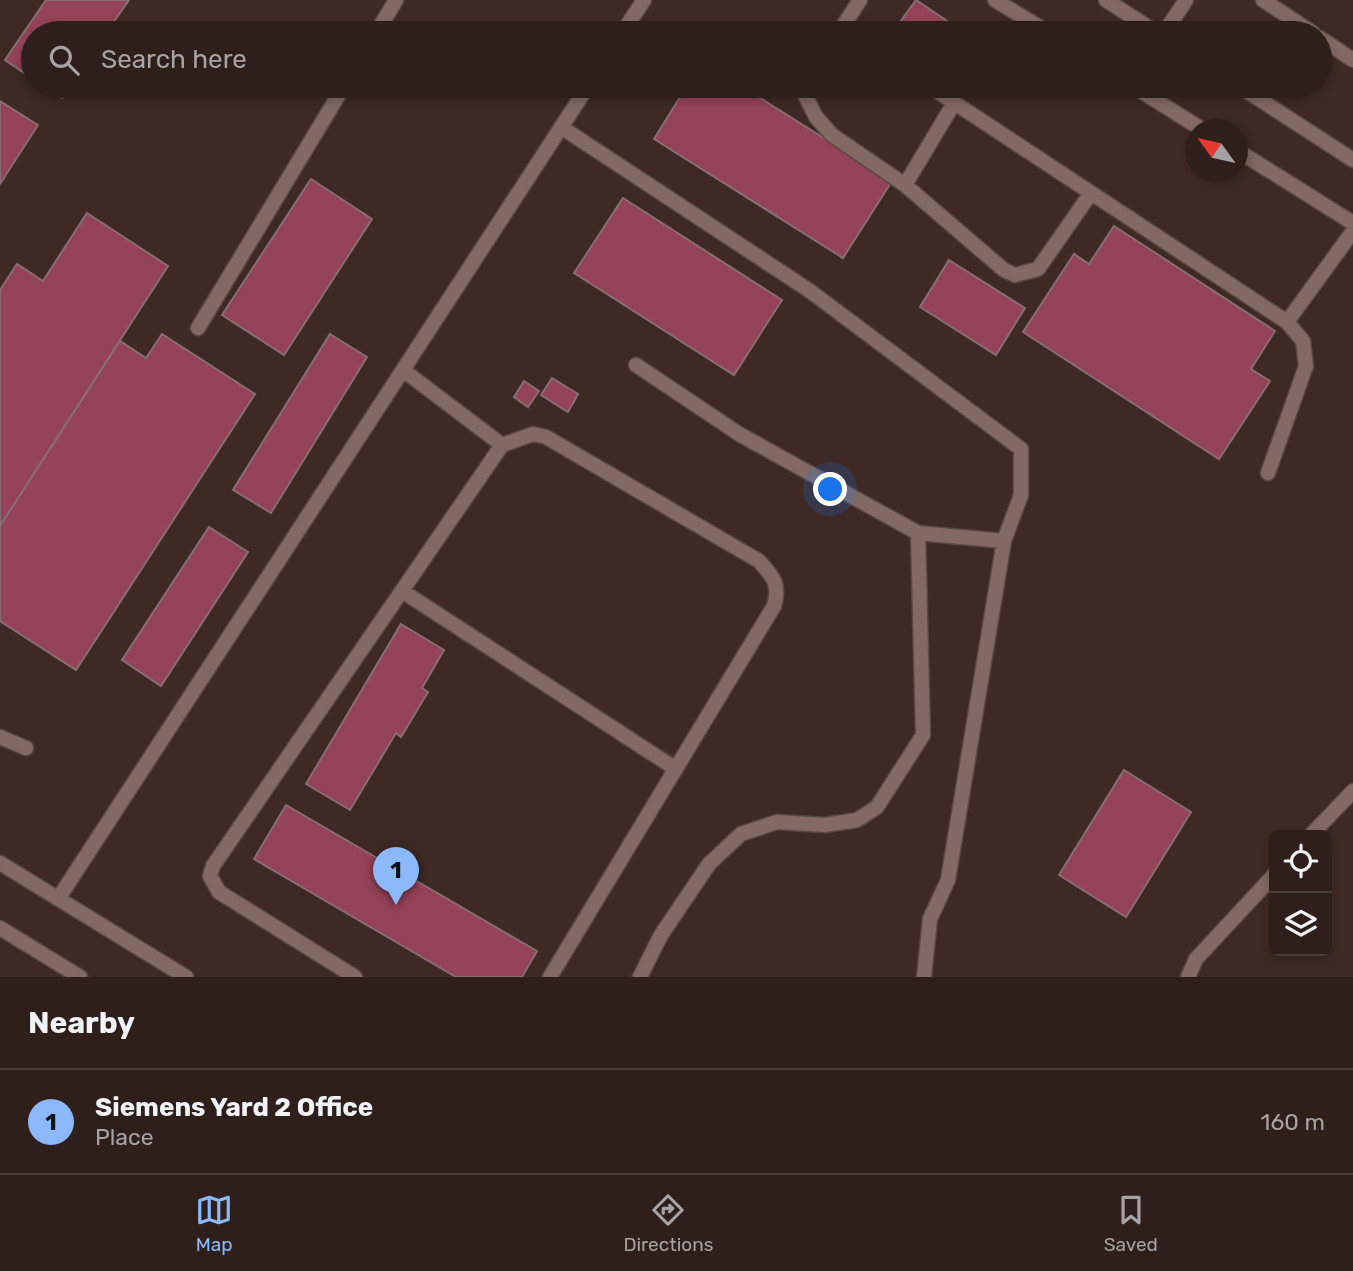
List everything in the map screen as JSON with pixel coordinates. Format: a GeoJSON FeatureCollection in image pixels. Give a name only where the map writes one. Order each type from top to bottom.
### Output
{"type":"FeatureCollection","features":[{"type":"Feature","properties":{"kind":"lane"},"geometry":{"type":"LineString","coordinates":[[383,21],[396,0]]}},
{"type":"Feature","properties":{"kind":"lane"},"geometry":{"type":"LineString","coordinates":[[630,21],[644,0]]}},
{"type":"Feature","properties":{"kind":"lane"},"geometry":{"type":"LineString","coordinates":[[850,21],[860,0]]}},
{"type":"Feature","properties":{"kind":"lane"},"geometry":{"type":"LineString","coordinates":[[995,0],[1029,21]]}},
{"type":"Feature","properties":{"kind":"lane"},"geometry":{"type":"LineString","coordinates":[[1106,0],[1138,21]]}},
{"type":"Feature","properties":{"kind":"lane"},"geometry":{"type":"LineString","coordinates":[[1172,21],[1186,0]]}},
{"type":"Feature","properties":{"kind":"lane"},"geometry":{"type":"LineString","coordinates":[[1263,0],[1295,21]]}},
{"type":"Feature","properties":{"kind":"lane"},"geometry":{"type":"LineString","coordinates":[[1332,46],[1353,60]]}},
{"type":"Feature","properties":{"kind":"lane"},"geometry":{"type":"LineString","coordinates":[[198,328],[337,98]]}},
{"type":"Feature","properties":{"kind":"lane"},"geometry":{"type":"LineString","coordinates":[[58,899],[580,98]]}},
{"type":"Feature","properties":{"kind":"lane"},"geometry":{"type":"LineString","coordinates":[[806,98],[816,117],[832,135],[905,185],[1004,270],[1015,275],[1038,270],[1091,193]]}},
{"type":"Feature","properties":{"kind":"lane"},"geometry":{"type":"LineString","coordinates":[[947,98],[1287,322],[1303,341],[1306,366],[1268,473]]}},
{"type":"Feature","properties":{"kind":"lane"},"geometry":{"type":"LineString","coordinates":[[1152,98],[1186,119]]}},
{"type":"Feature","properties":{"kind":"lane"},"geometry":{"type":"LineString","coordinates":[[1257,98],[1353,160]]}},
{"type":"Feature","properties":{"kind":"lane"},"geometry":{"type":"LineString","coordinates":[[905,185],[954,103]]}},
{"type":"Feature","properties":{"kind":"lane"},"geometry":{"type":"LineString","coordinates":[[561,127],[810,291],[1021,449],[1021,495],[1004,541],[948,880],[930,919],[924,977]]}},
{"type":"Feature","properties":{"kind":"lane"},"geometry":{"type":"LineString","coordinates":[[1248,158],[1353,223]]}},
{"type":"Feature","properties":{"kind":"lane"},"geometry":{"type":"LineString","coordinates":[[1287,322],[1353,231]]}},
{"type":"Feature","properties":{"kind":"lane"},"geometry":{"type":"LineString","coordinates":[[636,365],[739,434],[918,533],[1004,541]]}},
{"type":"Feature","properties":{"kind":"lane"},"geometry":{"type":"LineString","coordinates":[[403,370],[502,444]]}},
{"type":"Feature","properties":{"kind":"lane"},"geometry":{"type":"LineString","coordinates":[[355,977],[219,892],[210,876],[214,866],[502,444],[533,434],[546,437],[759,561],[773,576],[779,590],[774,606],[550,977]]}},
{"type":"Feature","properties":{"kind":"lane"},"geometry":{"type":"LineString","coordinates":[[640,977],[661,935],[709,864],[741,834],[777,822],[825,825],[857,820],[877,807],[923,736],[918,533]]}},
{"type":"Feature","properties":{"kind":"lane"},"geometry":{"type":"LineString","coordinates":[[402,591],[676,769]]}},
{"type":"Feature","properties":{"kind":"lane"},"geometry":{"type":"LineString","coordinates":[[0,737],[26,748]]}},
{"type":"Feature","properties":{"kind":"lane"},"geometry":{"type":"LineString","coordinates":[[1316,830],[1353,791]]}},
{"type":"Feature","properties":{"kind":"lane"},"geometry":{"type":"LineString","coordinates":[[0,863],[186,977]]}},
{"type":"Feature","properties":{"kind":"lane"},"geometry":{"type":"LineString","coordinates":[[1188,977],[1196,958],[1269,880]]}},
{"type":"Feature","properties":{"kind":"lane"},"geometry":{"type":"LineString","coordinates":[[0,928],[80,977]]}},
{"type":"Feature","properties":{"kind":"building"},"geometry":{"type":"Polygon","coordinates":[[[46,0],[129,0],[114,21],[32,21],[46,0]]]}},
{"type":"Feature","properties":{"kind":"building"},"geometry":{"type":"Polygon","coordinates":[[[916,0],[947,21],[901,21],[916,0]]]}},
{"type":"Feature","properties":{"kind":"building"},"geometry":{"type":"Polygon","coordinates":[[[21,37],[21,71],[5,60],[21,37]]]}},
{"type":"Feature","properties":{"kind":"building"},"geometry":{"type":"Polygon","coordinates":[[[680,98],[760,98],[892,181],[843,258],[654,139],[680,98]]]}},
{"type":"Feature","properties":{"kind":"building"},"geometry":{"type":"Polygon","coordinates":[[[0,101],[38,125],[0,184],[0,101]]]}},
{"type":"Feature","properties":{"kind":"building"},"geometry":{"type":"Polygon","coordinates":[[[311,179],[372,219],[284,355],[222,315],[311,179]]]}},
{"type":"Feature","properties":{"kind":"building"},"geometry":{"type":"Polygon","coordinates":[[[623,198],[782,300],[734,375],[574,273],[623,198]]]}},
{"type":"Feature","properties":{"kind":"building"},"geometry":{"type":"Polygon","coordinates":[[[87,213],[168,266],[0,526],[0,290],[17,264],[43,281],[87,213]]]}},
{"type":"Feature","properties":{"kind":"building"},"geometry":{"type":"Polygon","coordinates":[[[1114,226],[1275,331],[1251,369],[1270,381],[1219,459],[1023,332],[1074,254],[1089,264],[1114,226]]]}},
{"type":"Feature","properties":{"kind":"building"},"geometry":{"type":"Polygon","coordinates":[[[949,260],[1025,308],[996,355],[920,307],[949,260]]]}},
{"type":"Feature","properties":{"kind":"building"},"geometry":{"type":"Polygon","coordinates":[[[162,334],[255,394],[76,670],[0,621],[0,526],[120,341],[146,358],[162,334]]]}},
{"type":"Feature","properties":{"kind":"building"},"geometry":{"type":"Polygon","coordinates":[[[330,334],[367,357],[271,513],[233,490],[330,334]]]}},
{"type":"Feature","properties":{"kind":"building"},"geometry":{"type":"Polygon","coordinates":[[[552,378],[578,394],[568,412],[541,395],[552,378]]]}},
{"type":"Feature","properties":{"kind":"building"},"geometry":{"type":"Polygon","coordinates":[[[524,381],[539,391],[528,407],[514,397],[524,381]]]}},
{"type":"Feature","properties":{"kind":"building"},"geometry":{"type":"Polygon","coordinates":[[[209,527],[248,552],[161,686],[122,660],[209,527]]]}},
{"type":"Feature","properties":{"kind":"building"},"geometry":{"type":"Polygon","coordinates":[[[401,624],[444,650],[422,688],[428,692],[401,737],[396,733],[350,810],[306,784],[401,624]]]}},
{"type":"Feature","properties":{"kind":"building"},"geometry":{"type":"Polygon","coordinates":[[[1124,770],[1191,812],[1126,917],[1059,875],[1124,770]]]}},
{"type":"Feature","properties":{"kind":"building"},"geometry":{"type":"Polygon","coordinates":[[[286,805],[537,951],[522,977],[456,977],[254,859],[286,805]]]}},
{"type":"Feature","properties":{"kind":"place","name":"Siemens Yard 2 Office"},"geometry":{"type":"Point","coordinates":[396,905]}}]}
